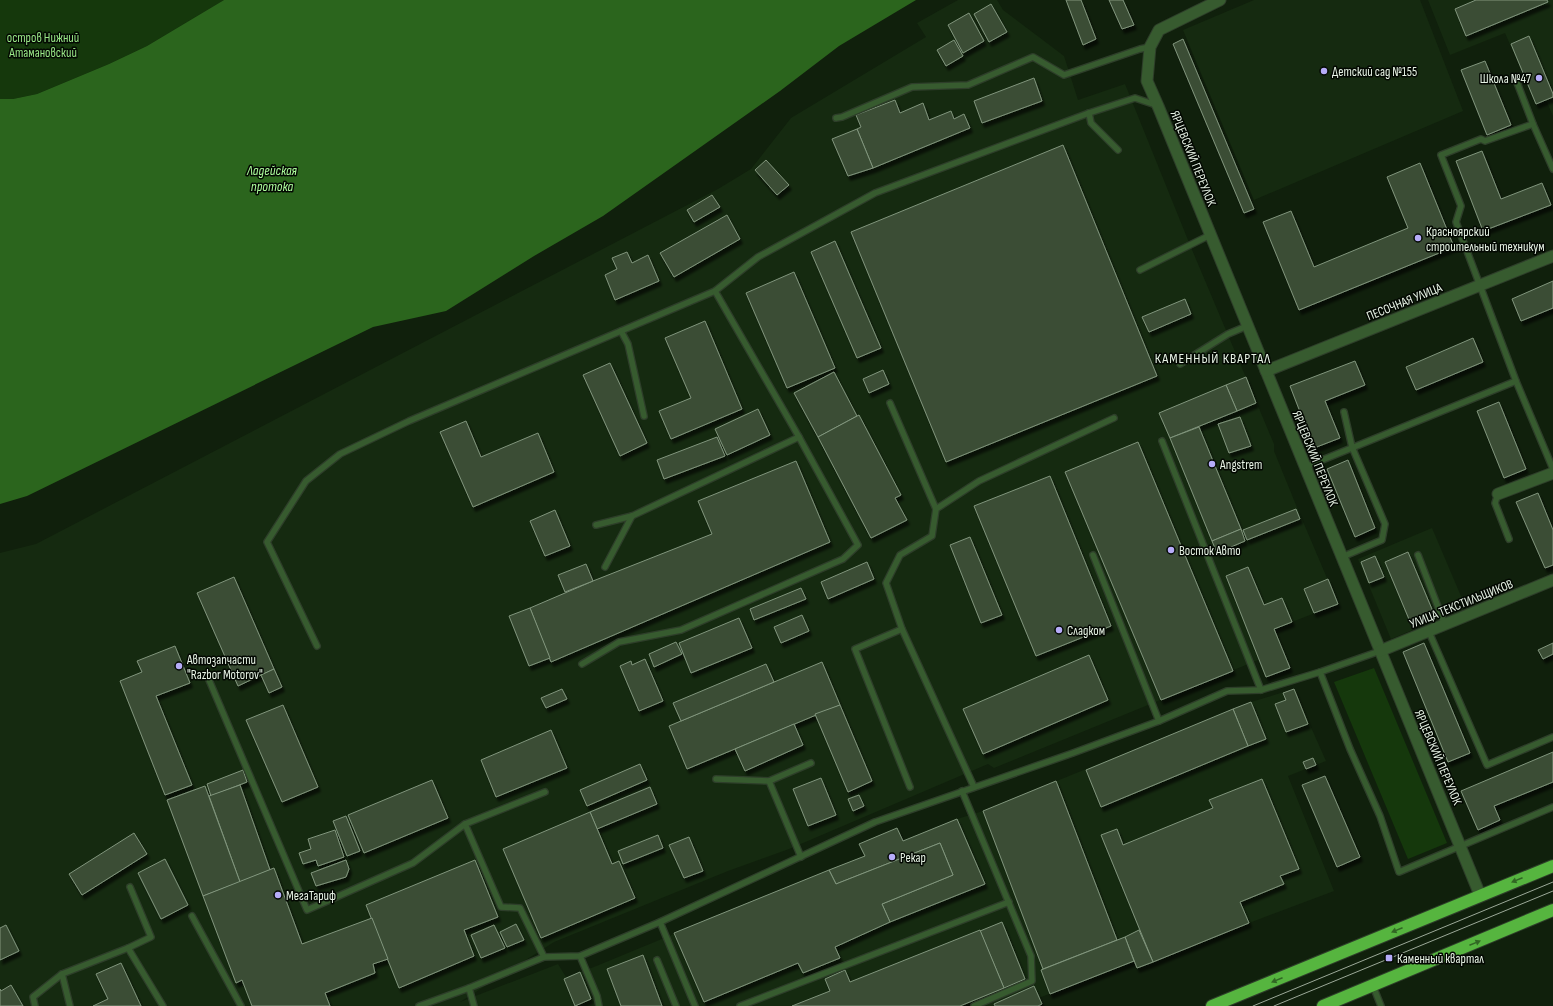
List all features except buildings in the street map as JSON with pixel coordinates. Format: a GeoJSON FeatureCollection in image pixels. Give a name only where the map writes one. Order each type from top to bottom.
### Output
{"type":"FeatureCollection","features":[{"type":"Feature","properties":{"kind":"highway"},"geometry":{"type":"LineString","coordinates":[[1212,1006],[1553,866]]}},
{"type":"Feature","properties":{"kind":"highway"},"geometry":{"type":"LineString","coordinates":[[1323,1006],[1553,910]]}},
{"type":"Feature","properties":{"kind":"street","name":"ЯРЦЕВСКИЙ ПЕРЕУЛОК"},"geometry":{"type":"LineString","coordinates":[[1213,2],[1159,30],[1150,47],[1147,81],[1480,895]]}},
{"type":"Feature","properties":{"kind":"street","name":"ПЕСОЧНАЯ УЛИЦА"},"geometry":{"type":"LineString","coordinates":[[1266,372],[1553,256]]}},
{"type":"Feature","properties":{"kind":"street"},"geometry":{"type":"LineString","coordinates":[[1498,494],[1553,473]]}},
{"type":"Feature","properties":{"kind":"street","name":"УЛИЦА ТЕКСТИЛЬЩИКОВ"},"geometry":{"type":"LineString","coordinates":[[1380,651],[1553,580]]}},
{"type":"Feature","properties":{"kind":"lane"},"geometry":{"type":"LineString","coordinates":[[836,118],[842,118],[912,87],[968,86],[1033,57],[1064,74],[1150,47]]}},
{"type":"Feature","properties":{"kind":"lane"},"geometry":{"type":"LineString","coordinates":[[1516,80],[1532,124],[1553,169]]}},
{"type":"Feature","properties":{"kind":"lane"},"geometry":{"type":"LineString","coordinates":[[317,646],[267,542],[306,481],[340,454],[409,421],[715,291],[758,257],[875,193],[1089,113],[1135,98],[1158,106]]}},
{"type":"Feature","properties":{"kind":"lane"},"geometry":{"type":"LineString","coordinates":[[1089,113],[1092,123],[1118,150]]}},
{"type":"Feature","properties":{"kind":"lane"},"geometry":{"type":"LineString","coordinates":[[1532,124],[1486,141],[1481,139],[1441,155],[1461,206],[1456,222],[1516,381],[1553,469]]}},
{"type":"Feature","properties":{"kind":"lane"},"geometry":{"type":"LineString","coordinates":[[1140,270],[1210,235]]}},
{"type":"Feature","properties":{"kind":"lane"},"geometry":{"type":"LineString","coordinates":[[582,664],[619,642],[681,630],[688,627],[844,559],[858,545],[799,437],[715,291]]}},
{"type":"Feature","properties":{"kind":"lane"},"geometry":{"type":"LineString","coordinates":[[1180,364],[1228,334],[1247,326]]}},
{"type":"Feature","properties":{"kind":"lane"},"geometry":{"type":"LineString","coordinates":[[621,331],[628,344],[644,416]]}},
{"type":"Feature","properties":{"kind":"lane"},"geometry":{"type":"LineString","coordinates":[[1304,467],[1516,381]]}},
{"type":"Feature","properties":{"kind":"lane"},"geometry":{"type":"LineString","coordinates":[[890,403],[936,509],[932,536],[900,554],[886,583],[902,628],[974,787]]}},
{"type":"Feature","properties":{"kind":"lane"},"geometry":{"type":"LineString","coordinates":[[1341,557],[1382,540],[1384,524],[1352,447],[1344,412]]}},
{"type":"Feature","properties":{"kind":"lane"},"geometry":{"type":"LineString","coordinates":[[936,509],[979,481],[1114,418]]}},
{"type":"Feature","properties":{"kind":"lane"},"geometry":{"type":"LineString","coordinates":[[596,525],[632,516],[799,437]]}},
{"type":"Feature","properties":{"kind":"lane"},"geometry":{"type":"LineString","coordinates":[[1162,441],[1261,690]]}},
{"type":"Feature","properties":{"kind":"lane"},"geometry":{"type":"LineString","coordinates":[[1498,494],[1495,503],[1509,539]]}},
{"type":"Feature","properties":{"kind":"lane"},"geometry":{"type":"LineString","coordinates":[[605,567],[632,516]]}},
{"type":"Feature","properties":{"kind":"lane"},"geometry":{"type":"LineString","coordinates":[[1092,555],[1159,720]]}},
{"type":"Feature","properties":{"kind":"lane"},"geometry":{"type":"LineString","coordinates":[[1418,556],[1445,625]]}},
{"type":"Feature","properties":{"kind":"lane"},"geometry":{"type":"LineString","coordinates":[[902,628],[855,649],[910,787]]}},
{"type":"Feature","properties":{"kind":"lane"},"geometry":{"type":"LineString","coordinates":[[1429,632],[1487,765],[1553,737]]}},
{"type":"Feature","properties":{"kind":"lane"},"geometry":{"type":"LineString","coordinates":[[419,1006],[469,988],[544,957],[580,956],[660,922],[875,822],[1073,753],[1159,720],[1227,691],[1261,690],[1320,672],[1380,651]]}},
{"type":"Feature","properties":{"kind":"lane"},"geometry":{"type":"LineString","coordinates":[[1320,672],[1350,749],[1380,816],[1399,872],[1553,807]]}},
{"type":"Feature","properties":{"kind":"lane"},"geometry":{"type":"LineString","coordinates":[[209,680],[307,910],[413,863],[465,824],[545,792]]}},
{"type":"Feature","properties":{"kind":"lane"},"geometry":{"type":"LineString","coordinates":[[716,779],[768,780],[811,763]]}},
{"type":"Feature","properties":{"kind":"lane"},"geometry":{"type":"LineString","coordinates":[[768,780],[801,857]]}},
{"type":"Feature","properties":{"kind":"lane"},"geometry":{"type":"LineString","coordinates":[[962,791],[1031,956],[1032,981],[974,1006]]}},
{"type":"Feature","properties":{"kind":"lane"},"geometry":{"type":"LineString","coordinates":[[465,824],[501,907],[520,908],[544,957]]}},
{"type":"Feature","properties":{"kind":"lane"},"geometry":{"type":"LineString","coordinates":[[35,1006],[33,997],[62,974],[128,948],[151,937],[130,888]]}},
{"type":"Feature","properties":{"kind":"lane"},"geometry":{"type":"LineString","coordinates":[[740,1006],[1009,902]]}},
{"type":"Feature","properties":{"kind":"lane"},"geometry":{"type":"LineString","coordinates":[[192,916],[241,1006]]}},
{"type":"Feature","properties":{"kind":"lane"},"geometry":{"type":"LineString","coordinates":[[660,922],[695,1006]]}},
{"type":"Feature","properties":{"kind":"lane"},"geometry":{"type":"LineString","coordinates":[[128,948],[163,1006]]}},
{"type":"Feature","properties":{"kind":"lane"},"geometry":{"type":"LineString","coordinates":[[580,956],[597,996],[599,1006]]}},
{"type":"Feature","properties":{"kind":"lane"},"geometry":{"type":"LineString","coordinates":[[657,960],[676,1006]]}},
{"type":"Feature","properties":{"kind":"lane"},"geometry":{"type":"LineString","coordinates":[[62,974],[70,1006]]}},
{"type":"Feature","properties":{"kind":"lane"},"geometry":{"type":"LineString","coordinates":[[1373,986],[1381,1006]]}},
{"type":"Feature","properties":{"kind":"lane"},"geometry":{"type":"LineString","coordinates":[[469,988],[474,1006]]}},
{"type":"Feature","properties":{"kind":"shaded area"},"geometry":{"type":"Polygon","coordinates":[[[958,0],[997,0],[1003,10],[1064,56],[1078,100],[1125,84],[1190,245],[1274,444],[1274,451],[1338,604],[1274,629],[1290,668],[1266,677],[1258,660],[994,768],[988,764],[789,849],[728,871],[554,942],[460,1002],[558,964],[566,977],[594,967],[829,870],[957,819],[983,811],[1251,702],[1294,689],[1326,761],[1288,776],[1334,891],[1137,968],[1134,961],[1018,1006],[0,1006],[0,553],[36,544],[718,189],[751,169],[791,118],[926,37],[917,23],[958,0]]]}},
{"type":"Feature","properties":{"kind":"shaded area","name":"Детский сад №155"},"geometry":{"type":"Polygon","coordinates":[[[1254,0],[1420,0],[1463,111],[1254,200],[1183,30],[1254,0]]]}},
{"type":"Feature","properties":{"kind":"shaded area","name":"Школа №47"},"geometry":{"type":"Polygon","coordinates":[[[1428,0],[1553,0],[1553,116],[1546,100],[1536,104],[1505,33],[1450,55],[1428,0]]]}},
{"type":"Feature","properties":{"kind":"shaded area"},"geometry":{"type":"Polygon","coordinates":[[[1432,528],[1466,608],[1391,639],[1358,559],[1432,528]]]}},
{"type":"Feature","properties":{"kind":"green space","name":"остров Нижний Атамановский"},"geometry":{"type":"Polygon","coordinates":[[[0,0],[224,0],[147,46],[109,64],[37,94],[13,99],[0,99],[0,0]]]}},
{"type":"Feature","properties":{"kind":"green space"},"geometry":{"type":"Polygon","coordinates":[[[1374,668],[1447,843],[1408,859],[1334,682],[1374,668]]]}},
{"type":"Feature","properties":{"kind":"water","name":"Ладейская протока"},"geometry":{"type":"Polygon","coordinates":[[[224,0],[916,0],[839,46],[780,91],[603,216],[534,256],[446,311],[373,327],[27,496],[0,504],[0,99],[13,99],[37,94],[109,64],[147,46],[224,0]]]}},
{"type":"Feature","properties":{"kind":"tram line"},"geometry":{"type":"LineString","coordinates":[[1253,1006],[1553,882]]}},
{"type":"Feature","properties":{"kind":"tram line"},"geometry":{"type":"LineString","coordinates":[[1274,1006],[1553,891]]}},
{"type":"Feature","properties":{"kind":"place","name":"Детский сад №155"},"geometry":{"type":"Point","coordinates":[1324,71]}},
{"type":"Feature","properties":{"kind":"place","name":"Школа №47"},"geometry":{"type":"Point","coordinates":[1539,78]}},
{"type":"Feature","properties":{"kind":"place","name":"Красноярский строительный техникум"},"geometry":{"type":"Point","coordinates":[1418,238]}},
{"type":"Feature","properties":{"kind":"place","name":"Angstrem"},"geometry":{"type":"Point","coordinates":[1212,464]}},
{"type":"Feature","properties":{"kind":"place","name":"Восток Авто"},"geometry":{"type":"Point","coordinates":[1171,550]}},
{"type":"Feature","properties":{"kind":"place","name":"Сладком"},"geometry":{"type":"Point","coordinates":[1059,630]}},
{"type":"Feature","properties":{"kind":"place","name":"Автозапчасти \"Razbor Motorov\""},"geometry":{"type":"Point","coordinates":[179,666]}},
{"type":"Feature","properties":{"kind":"place","name":"Рекар"},"geometry":{"type":"Point","coordinates":[892,857]}},
{"type":"Feature","properties":{"kind":"place","name":"МегаТариф"},"geometry":{"type":"Point","coordinates":[278,895]}},
{"type":"Feature","properties":{"kind":"place","name":"Каменный квартал"},"geometry":{"type":"Point","coordinates":[1389,958]}},
{"type":"Feature","properties":{"kind":"district","name":"КАМЕННЫЙ КВАРТАЛ"},"geometry":{"type":"Point","coordinates":[1213,358]}}]}
